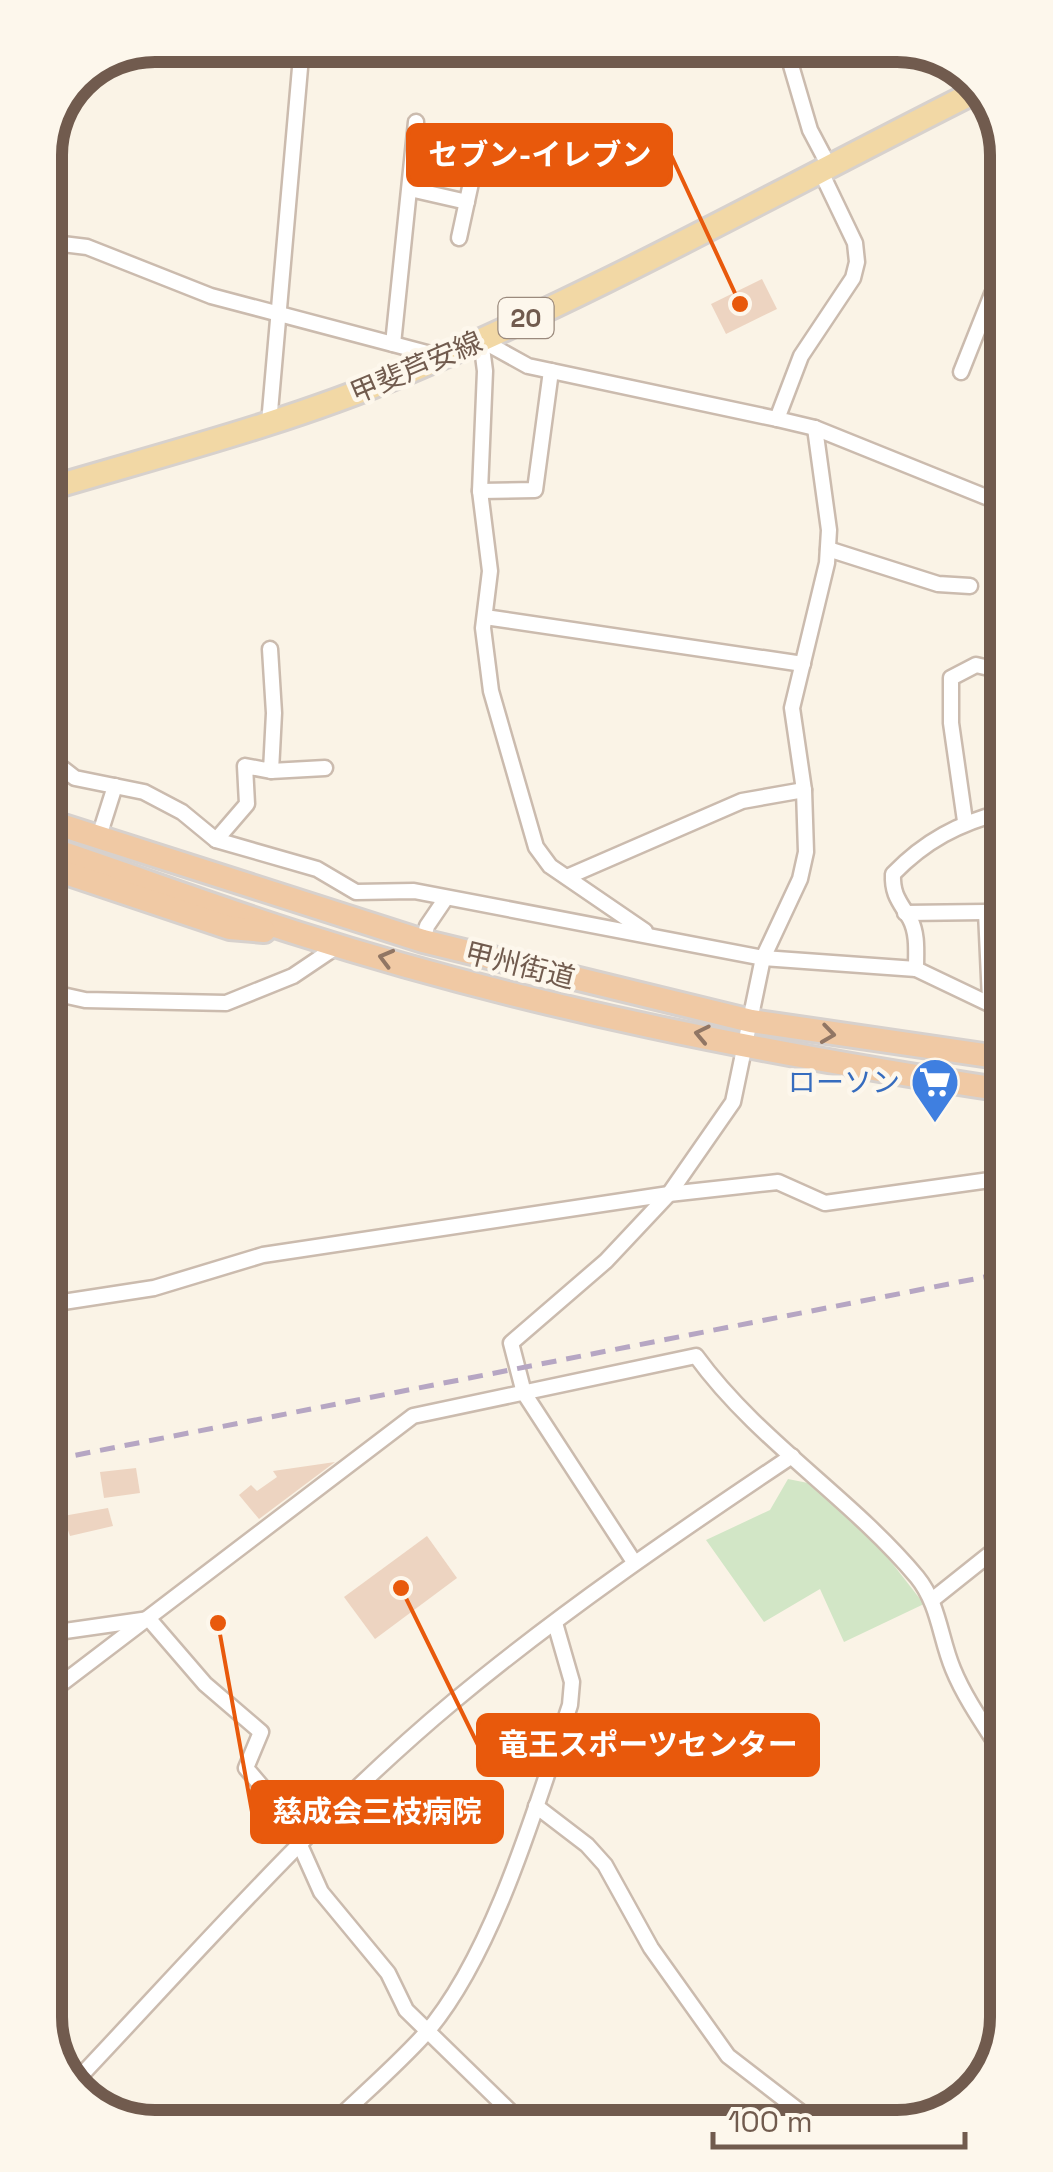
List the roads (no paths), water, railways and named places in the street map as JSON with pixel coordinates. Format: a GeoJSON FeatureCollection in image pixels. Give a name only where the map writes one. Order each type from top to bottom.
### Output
{"type":"FeatureCollection","features":[{"type":"Feature","properties":{"kind":"highway"},"geometry":{"type":"LineString","coordinates":[[63,812],[290,886],[360,922]]}},
{"type":"Feature","properties":{"kind":"highway","name":"甲州街道"},"geometry":{"type":"LineString","coordinates":[[63,826],[423,942],[870,1070],[990,1088]]}},
{"type":"Feature","properties":{"kind":"highway","name":"甲州街道"},"geometry":{"type":"LineString","coordinates":[[63,853],[302,935],[539,1000],[748,1032],[990,1057]]}},
{"type":"Feature","properties":{"kind":"highway","name":"甲州街道"},"geometry":{"type":"LineString","coordinates":[[63,872],[230,928],[302,935]]}},
{"type":"Feature","properties":{"kind":"main road","name":"甲斐芦安線"},"geometry":{"type":"LineString","coordinates":[[63,484],[269,423],[442,357],[969,96]]}},
{"type":"Feature","properties":{"kind":"street"},"geometry":{"type":"LineString","coordinates":[[269,423],[300,62]]}},
{"type":"Feature","properties":{"kind":"street"},"geometry":{"type":"LineString","coordinates":[[777,419],[801,356],[852,278],[858,262],[855,243],[810,130],[790,63]]}},
{"type":"Feature","properties":{"kind":"street"},"geometry":{"type":"LineString","coordinates":[[393,344],[416,122]]}},
{"type":"Feature","properties":{"kind":"street"},"geometry":{"type":"LineString","coordinates":[[460,238],[480,146]]}},
{"type":"Feature","properties":{"kind":"street"},"geometry":{"type":"LineString","coordinates":[[410,189],[467,202]]}},
{"type":"Feature","properties":{"kind":"street"},"geometry":{"type":"LineString","coordinates":[[63,244],[87,248],[211,296],[442,357]]}},
{"type":"Feature","properties":{"kind":"street"},"geometry":{"type":"LineString","coordinates":[[961,372],[990,299]]}},
{"type":"Feature","properties":{"kind":"street"},"geometry":{"type":"LineString","coordinates":[[481,340],[528,366],[815,428],[990,498]]}},
{"type":"Feature","properties":{"kind":"street"},"geometry":{"type":"LineString","coordinates":[[481,340],[485,371],[480,491],[490,571],[485,616],[491,691],[536,847],[566,876],[650,934]]}},
{"type":"Feature","properties":{"kind":"street"},"geometry":{"type":"LineString","coordinates":[[480,491],[535,490],[551,371]]}},
{"type":"Feature","properties":{"kind":"street"},"geometry":{"type":"LineString","coordinates":[[634,1562],[524,1393],[511,1343],[606,1261],[669,1194],[733,1102],[763,958],[800,879],[806,852],[804,790],[792,708],[828,549],[815,428]]}},
{"type":"Feature","properties":{"kind":"street"},"geometry":{"type":"LineString","coordinates":[[828,549],[938,584],[970,586]]}},
{"type":"Feature","properties":{"kind":"street"},"geometry":{"type":"LineString","coordinates":[[485,616],[803,664]]}},
{"type":"Feature","properties":{"kind":"street"},"geometry":{"type":"LineString","coordinates":[[270,649],[271,772]]}},
{"type":"Feature","properties":{"kind":"street"},"geometry":{"type":"LineString","coordinates":[[966,821],[951,723],[952,678],[976,665],[990,669]]}},
{"type":"Feature","properties":{"kind":"street"},"geometry":{"type":"LineString","coordinates":[[216,840],[247,804],[245,766],[271,772],[325,768]]}},
{"type":"Feature","properties":{"kind":"street"},"geometry":{"type":"LineString","coordinates":[[63,768],[75,778],[144,792],[182,812],[216,840],[317,870],[356,892],[414,891],[763,958],[916,969],[990,1000],[986,912]]}},
{"type":"Feature","properties":{"kind":"street"},"geometry":{"type":"LineString","coordinates":[[102,827],[115,786]]}},
{"type":"Feature","properties":{"kind":"street"},"geometry":{"type":"LineString","coordinates":[[566,876],[742,801],[804,790]]}},
{"type":"Feature","properties":{"kind":"street"},"geometry":{"type":"LineString","coordinates":[[916,969],[916,940],[892,891],[893,874],[914,853],[966,821],[990,815]]}},
{"type":"Feature","properties":{"kind":"street"},"geometry":{"type":"LineString","coordinates":[[423,942],[426,926],[446,898]]}},
{"type":"Feature","properties":{"kind":"street"},"geometry":{"type":"LineString","coordinates":[[905,913],[990,912]]}},
{"type":"Feature","properties":{"kind":"street"},"geometry":{"type":"LineString","coordinates":[[63,995],[85,1000],[226,1003],[293,976],[339,945]]}},
{"type":"Feature","properties":{"kind":"street"},"geometry":{"type":"LineString","coordinates":[[62,1302],[154,1288],[263,1255],[669,1194],[778,1182],[824,1203],[990,1180]]}},
{"type":"Feature","properties":{"kind":"street"},"geometry":{"type":"LineString","coordinates":[[62,1683],[413,1416],[696,1356],[725,1396],[882,1537],[932,1600],[953,1671],[990,1733]]}},
{"type":"Feature","properties":{"kind":"street"},"geometry":{"type":"LineString","coordinates":[[83,2074],[301,1843],[453,1702],[634,1562],[792,1456]]}},
{"type":"Feature","properties":{"kind":"street"},"geometry":{"type":"LineString","coordinates":[[932,1600],[990,1554]]}},
{"type":"Feature","properties":{"kind":"street"},"geometry":{"type":"LineString","coordinates":[[62,1632],[148,1620]]}},
{"type":"Feature","properties":{"kind":"street"},"geometry":{"type":"LineString","coordinates":[[148,1620],[204,1684],[261,1732],[246,1768],[273,1797],[301,1843],[320,1892],[388,1973],[406,2010],[508,2109]]}},
{"type":"Feature","properties":{"kind":"street"},"geometry":{"type":"LineString","coordinates":[[347,2109],[426,2032],[487,1927],[536,1806],[571,1694],[572,1682],[555,1623]]}},
{"type":"Feature","properties":{"kind":"street"},"geometry":{"type":"LineString","coordinates":[[536,1806],[587,1845],[604,1865],[651,1948],[728,2056],[798,2110]]}},
{"type":"Feature","properties":{"kind":"railway"},"geometry":{"type":"LineString","coordinates":[[62,1458],[990,1276]]}},
{"type":"Feature","properties":{"kind":"place","name":"セブン-イレブン"},"geometry":{"type":"Point","coordinates":[740,304]}},
{"type":"Feature","properties":{"kind":"place","name":"ローソン"},"geometry":{"type":"Point","coordinates":[935,1124]}},
{"type":"Feature","properties":{"kind":"place","name":"竜王スポーツセンター"},"geometry":{"type":"Point","coordinates":[401,1588]}},
{"type":"Feature","properties":{"kind":"place","name":"慈成会三枝病院"},"geometry":{"type":"Point","coordinates":[218,1623]}}]}
